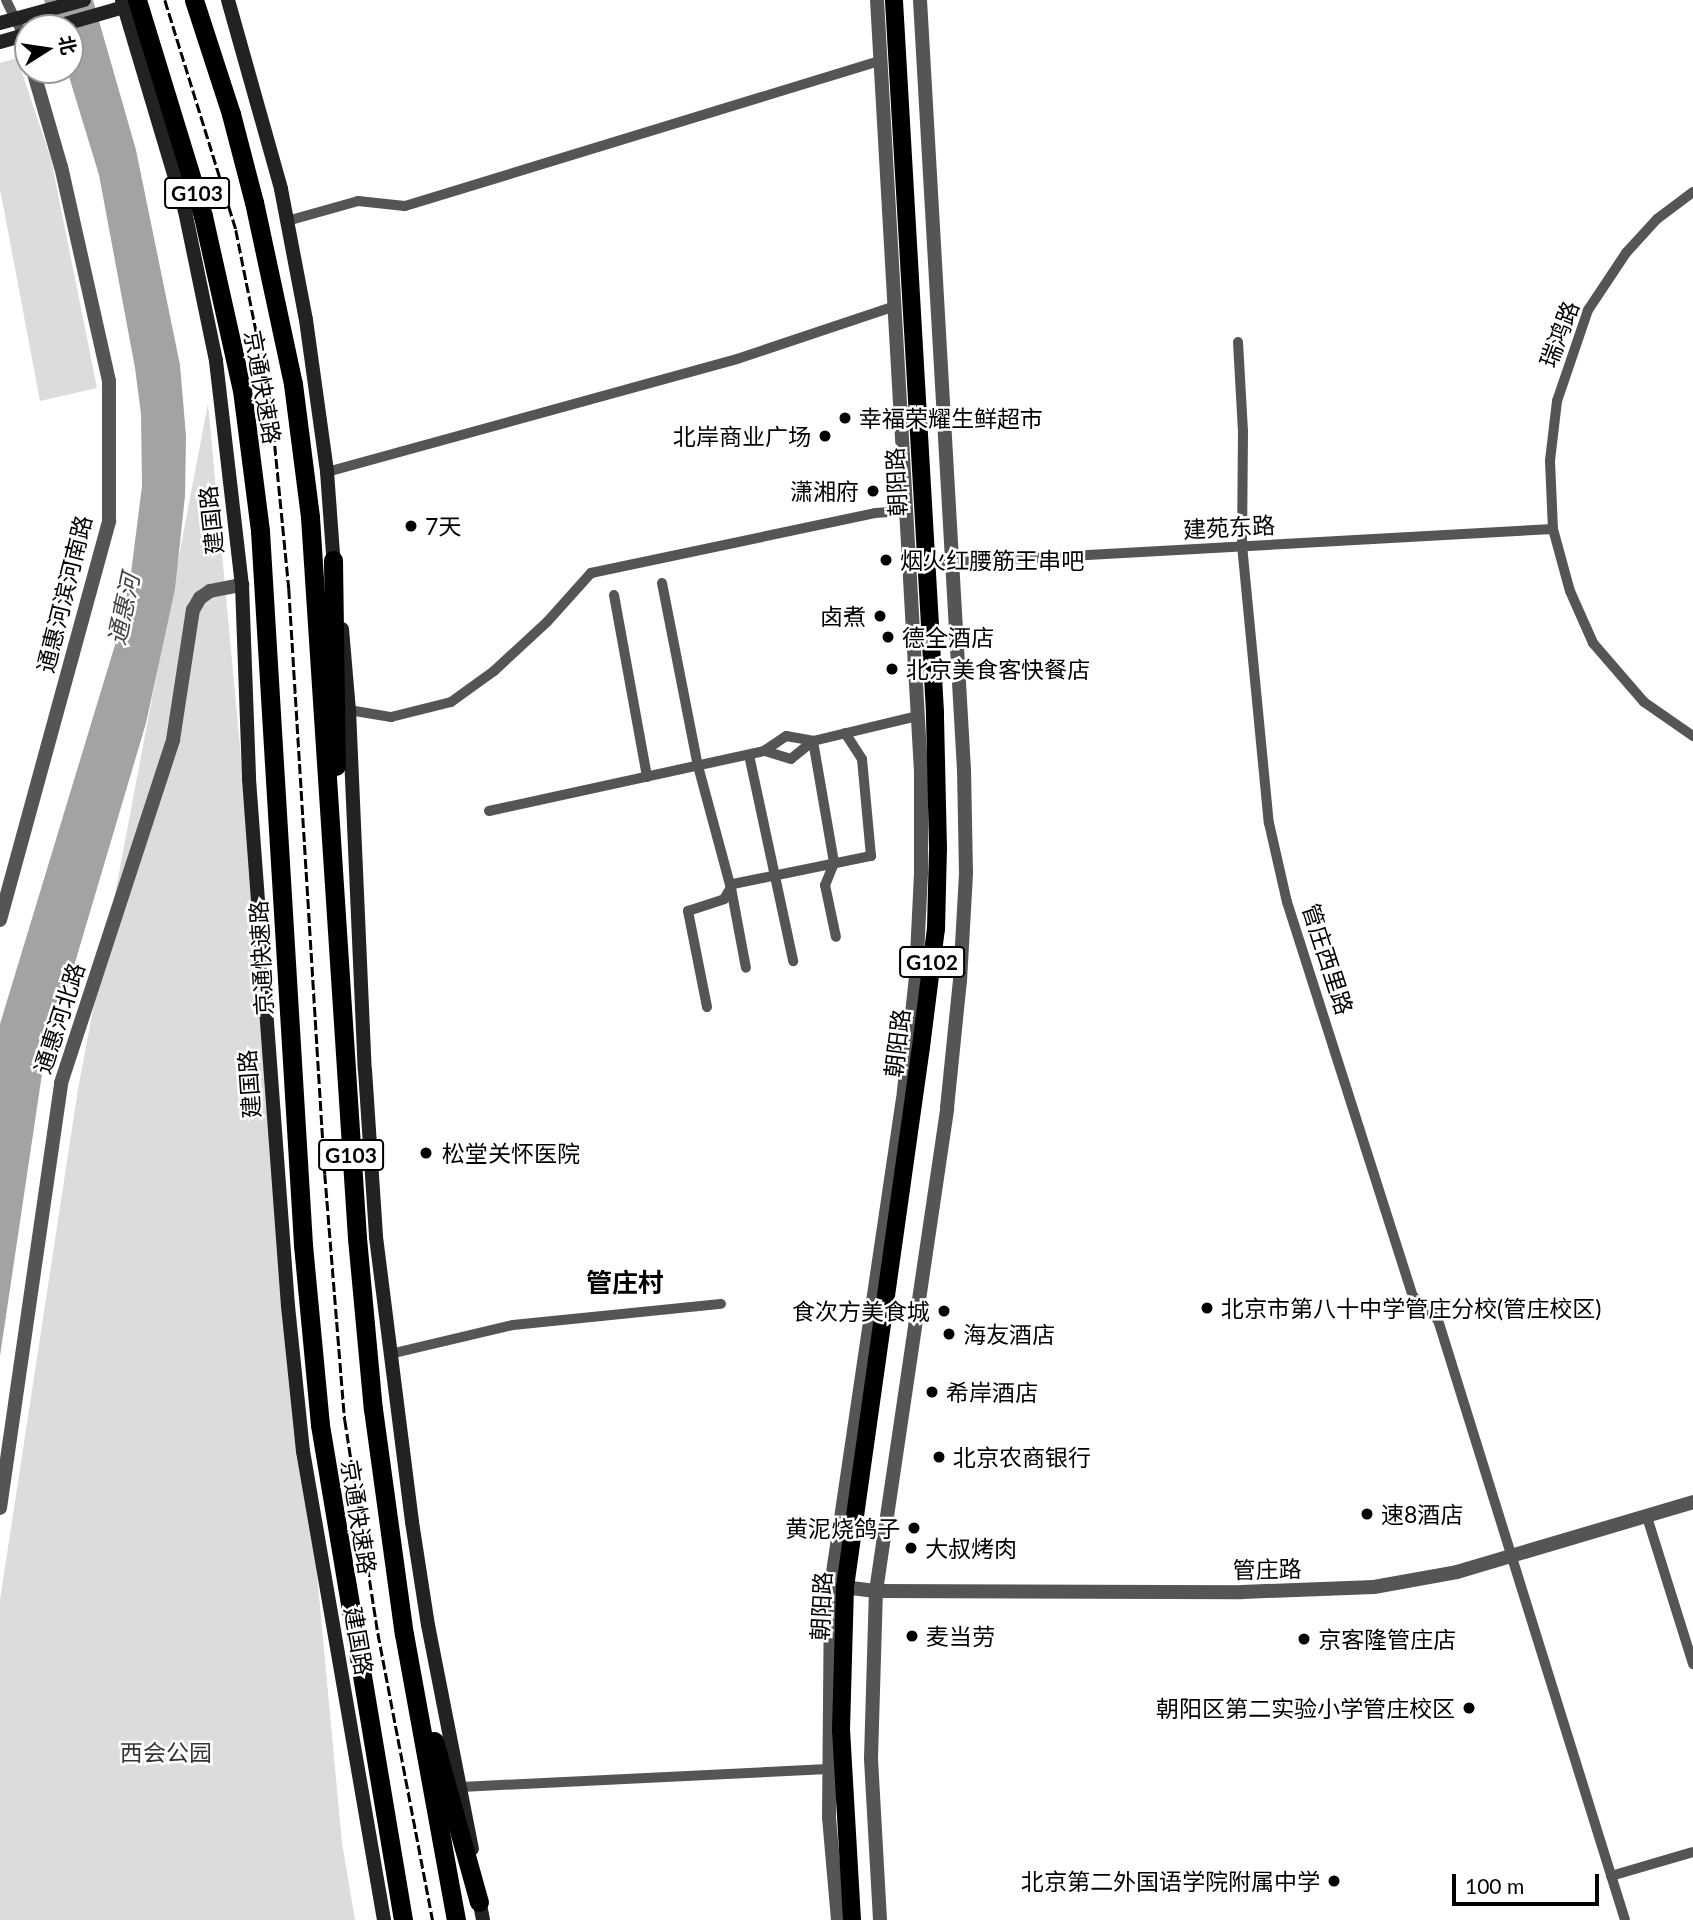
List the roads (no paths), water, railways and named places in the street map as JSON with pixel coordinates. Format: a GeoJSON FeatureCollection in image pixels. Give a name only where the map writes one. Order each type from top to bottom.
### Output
{"type":"FeatureCollection","features":[{"type":"Feature","properties":{"kind":"highway","name":"京通快速路"},"geometry":{"type":"LineString","coordinates":[[194,0],[231,114],[293,384],[310,517],[356,1238],[373,1409],[404,1634],[456,1920]]}},
{"type":"Feature","properties":{"kind":"highway","name":"朝阳路"},"geometry":{"type":"LineString","coordinates":[[894,0],[930,564]]}},
{"type":"Feature","properties":{"kind":"highway","name":"朝阳路"},"geometry":{"type":"LineString","coordinates":[[852,1920],[841,1730],[844,1587],[936,929],[937,772],[905,0]]}},
{"type":"Feature","properties":{"kind":"highway","name":"京通快速路"},"geometry":{"type":"LineString","coordinates":[[128,2],[204,216],[242,390],[260,531],[303,1245],[320,1425],[403,1920]]}},
{"type":"Feature","properties":{"kind":"highway"},"geometry":{"type":"LineString","coordinates":[[332,890],[337,749],[333,560]]}},
{"type":"Feature","properties":{"kind":"highway","name":"朝阳路"},"geometry":{"type":"LineString","coordinates":[[844,1587],[864,1920]]}},
{"type":"Feature","properties":{"kind":"highway"},"geometry":{"type":"LineString","coordinates":[[404,1634],[481,1911]]}},
{"type":"Feature","properties":{"kind":"main road"},"geometry":{"type":"LineString","coordinates":[[38,14],[83,0]]}},
{"type":"Feature","properties":{"kind":"main road"},"geometry":{"type":"LineString","coordinates":[[84,18],[128,2],[146,0]]}},
{"type":"Feature","properties":{"kind":"main road"},"geometry":{"type":"LineString","coordinates":[[228,0],[254,83],[287,221],[306,320],[327,472],[333,560],[349,710],[365,1070],[376,1237],[428,1625],[461,1787],[481,1911]]}},
{"type":"Feature","properties":{"kind":"main road","name":"建国路"},"geometry":{"type":"LineString","coordinates":[[128,2],[185,211],[216,360],[242,585],[249,779],[282,1250],[303,1451],[384,1920]]}},
{"type":"Feature","properties":{"kind":"street"},"geometry":{"type":"LineString","coordinates":[[6,0],[14,16]]}},
{"type":"Feature","properties":{"kind":"street","name":"朝阳路"},"geometry":{"type":"LineString","coordinates":[[877,0],[904,511],[930,564],[964,770],[966,873],[960,981],[947,1108],[876,1591],[871,1758],[880,1920]]}},
{"type":"Feature","properties":{"kind":"street","name":"朝阳路"},"geometry":{"type":"LineString","coordinates":[[838,1920],[828,1769],[844,1587],[916,976],[921,860],[917,716],[930,564],[920,0]]}},
{"type":"Feature","properties":{"kind":"street"},"geometry":{"type":"LineString","coordinates":[[287,221],[358,201],[405,206],[879,61]]}},
{"type":"Feature","properties":{"kind":"street","name":"通惠河滨河南路"},"geometry":{"type":"LineString","coordinates":[[0,920],[108,522],[109,381],[61,167],[37,84]]}},
{"type":"Feature","properties":{"kind":"street","name":"瑞鸿路"},"geometry":{"type":"LineString","coordinates":[[1693,192],[1657,219],[1626,253],[1588,310],[1557,401],[1549,461],[1553,529],[1570,591],[1593,643],[1644,702],[1693,736]]}},
{"type":"Feature","properties":{"kind":"street"},"geometry":{"type":"LineString","coordinates":[[327,472],[737,359],[892,307]]}},
{"type":"Feature","properties":{"kind":"street","name":"管庄西里路"},"geometry":{"type":"LineString","coordinates":[[1238,342],[1243,431],[1243,547],[1269,823],[1287,902],[1413,1296],[1438,1321],[1625,1920]]}},
{"type":"Feature","properties":{"kind":"street"},"geometry":{"type":"LineString","coordinates":[[349,710],[391,717],[451,702],[512,655],[547,622],[591,573],[875,513],[904,511]]}},
{"type":"Feature","properties":{"kind":"street","name":"建苑东路"},"geometry":{"type":"LineString","coordinates":[[930,564],[1553,529]]}},
{"type":"Feature","properties":{"kind":"street"},"geometry":{"type":"LineString","coordinates":[[662,583],[698,766],[731,888],[746,968]]}},
{"type":"Feature","properties":{"kind":"street","name":"通惠河北路"},"geometry":{"type":"LineString","coordinates":[[0,1508],[61,1083],[173,740],[192,610],[200,598],[210,591],[242,585]]}},
{"type":"Feature","properties":{"kind":"street"},"geometry":{"type":"LineString","coordinates":[[614,595],[647,777]]}},
{"type":"Feature","properties":{"kind":"street"},"geometry":{"type":"LineString","coordinates":[[489,811],[749,755],[764,751],[786,736],[813,741],[917,716]]}},
{"type":"Feature","properties":{"kind":"street"},"geometry":{"type":"LineString","coordinates":[[707,1007],[688,911],[724,899],[733,884],[871,856],[862,759],[845,733]]}},
{"type":"Feature","properties":{"kind":"street"},"geometry":{"type":"LineString","coordinates":[[764,751],[791,759],[813,741]]}},
{"type":"Feature","properties":{"kind":"street"},"geometry":{"type":"LineString","coordinates":[[813,741],[834,863],[825,886],[836,937]]}},
{"type":"Feature","properties":{"kind":"street"},"geometry":{"type":"LineString","coordinates":[[749,755],[793,961]]}},
{"type":"Feature","properties":{"kind":"street"},"geometry":{"type":"LineString","coordinates":[[390,1354],[513,1325],[721,1304]]}},
{"type":"Feature","properties":{"kind":"street","name":"管庄路"},"geometry":{"type":"LineString","coordinates":[[844,1587],[876,1591],[1333,1591],[1414,1581],[1512,1556],[1693,1502]]}},
{"type":"Feature","properties":{"kind":"street"},"geometry":{"type":"LineString","coordinates":[[1647,1517],[1693,1664]]}},
{"type":"Feature","properties":{"kind":"street"},"geometry":{"type":"LineString","coordinates":[[461,1787],[828,1769]]}},
{"type":"Feature","properties":{"kind":"street"},"geometry":{"type":"LineString","coordinates":[[1611,1877],[1693,1852]]}},
{"type":"Feature","properties":{"kind":"railway"},"geometry":{"type":"LineString","coordinates":[[165,0],[236,230],[271,405],[289,589],[325,1174],[345,1420],[378,1633],[433,1920]]}},
{"type":"Feature","properties":{"kind":"place","name":"幸福荣耀生鲜超市"},"geometry":{"type":"Point","coordinates":[845,418]}},
{"type":"Feature","properties":{"kind":"place","name":"北岸商业广场"},"geometry":{"type":"Point","coordinates":[825,436]}},
{"type":"Feature","properties":{"kind":"place","name":"潇湘府"},"geometry":{"type":"Point","coordinates":[873,491]}},
{"type":"Feature","properties":{"kind":"place","name":"7天"},"geometry":{"type":"Point","coordinates":[411,526]}},
{"type":"Feature","properties":{"kind":"place","name":"烟火红腰筋王串吧"},"geometry":{"type":"Point","coordinates":[886,560]}},
{"type":"Feature","properties":{"kind":"place","name":"卤煮"},"geometry":{"type":"Point","coordinates":[880,616]}},
{"type":"Feature","properties":{"kind":"place","name":"德全酒店"},"geometry":{"type":"Point","coordinates":[888,637]}},
{"type":"Feature","properties":{"kind":"place","name":"北京美食客快餐店"},"geometry":{"type":"Point","coordinates":[892,669]}},
{"type":"Feature","properties":{"kind":"place","name":"松堂关怀医院"},"geometry":{"type":"Point","coordinates":[426,1153]}},
{"type":"Feature","properties":{"kind":"place","name":"北京市第八十中学管庄分校(管庄校区)"},"geometry":{"type":"Point","coordinates":[1207,1308]}},
{"type":"Feature","properties":{"kind":"place","name":"食次方美食城"},"geometry":{"type":"Point","coordinates":[944,1311]}},
{"type":"Feature","properties":{"kind":"place","name":"海友酒店"},"geometry":{"type":"Point","coordinates":[949,1334]}},
{"type":"Feature","properties":{"kind":"place","name":"希岸酒店"},"geometry":{"type":"Point","coordinates":[932,1392]}},
{"type":"Feature","properties":{"kind":"place","name":"北京农商银行"},"geometry":{"type":"Point","coordinates":[939,1457]}},
{"type":"Feature","properties":{"kind":"place","name":"速8酒店"},"geometry":{"type":"Point","coordinates":[1367,1514]}},
{"type":"Feature","properties":{"kind":"place","name":"黄泥烧鸽子"},"geometry":{"type":"Point","coordinates":[914,1528]}},
{"type":"Feature","properties":{"kind":"place","name":"大叔烤肉"},"geometry":{"type":"Point","coordinates":[911,1548]}},
{"type":"Feature","properties":{"kind":"place","name":"麦当劳"},"geometry":{"type":"Point","coordinates":[912,1636]}},
{"type":"Feature","properties":{"kind":"place","name":"京客隆管庄店"},"geometry":{"type":"Point","coordinates":[1304,1639]}},
{"type":"Feature","properties":{"kind":"place","name":"朝阳区第二实验小学管庄校区"},"geometry":{"type":"Point","coordinates":[1469,1708]}},
{"type":"Feature","properties":{"kind":"place","name":"北京第二外国语学院附属中学"},"geometry":{"type":"Point","coordinates":[1334,1881]}},
{"type":"Feature","properties":{"kind":"district","name":"管庄村"},"geometry":{"type":"Point","coordinates":[625,1283]}},
{"type":"Feature","properties":{"kind":"water label","name":"通惠河"},"geometry":{"type":"Point","coordinates":[123,609]}},
{"type":"Feature","properties":{"kind":"park label","name":"西会公园"},"geometry":{"type":"Point","coordinates":[166,1752]}}]}
